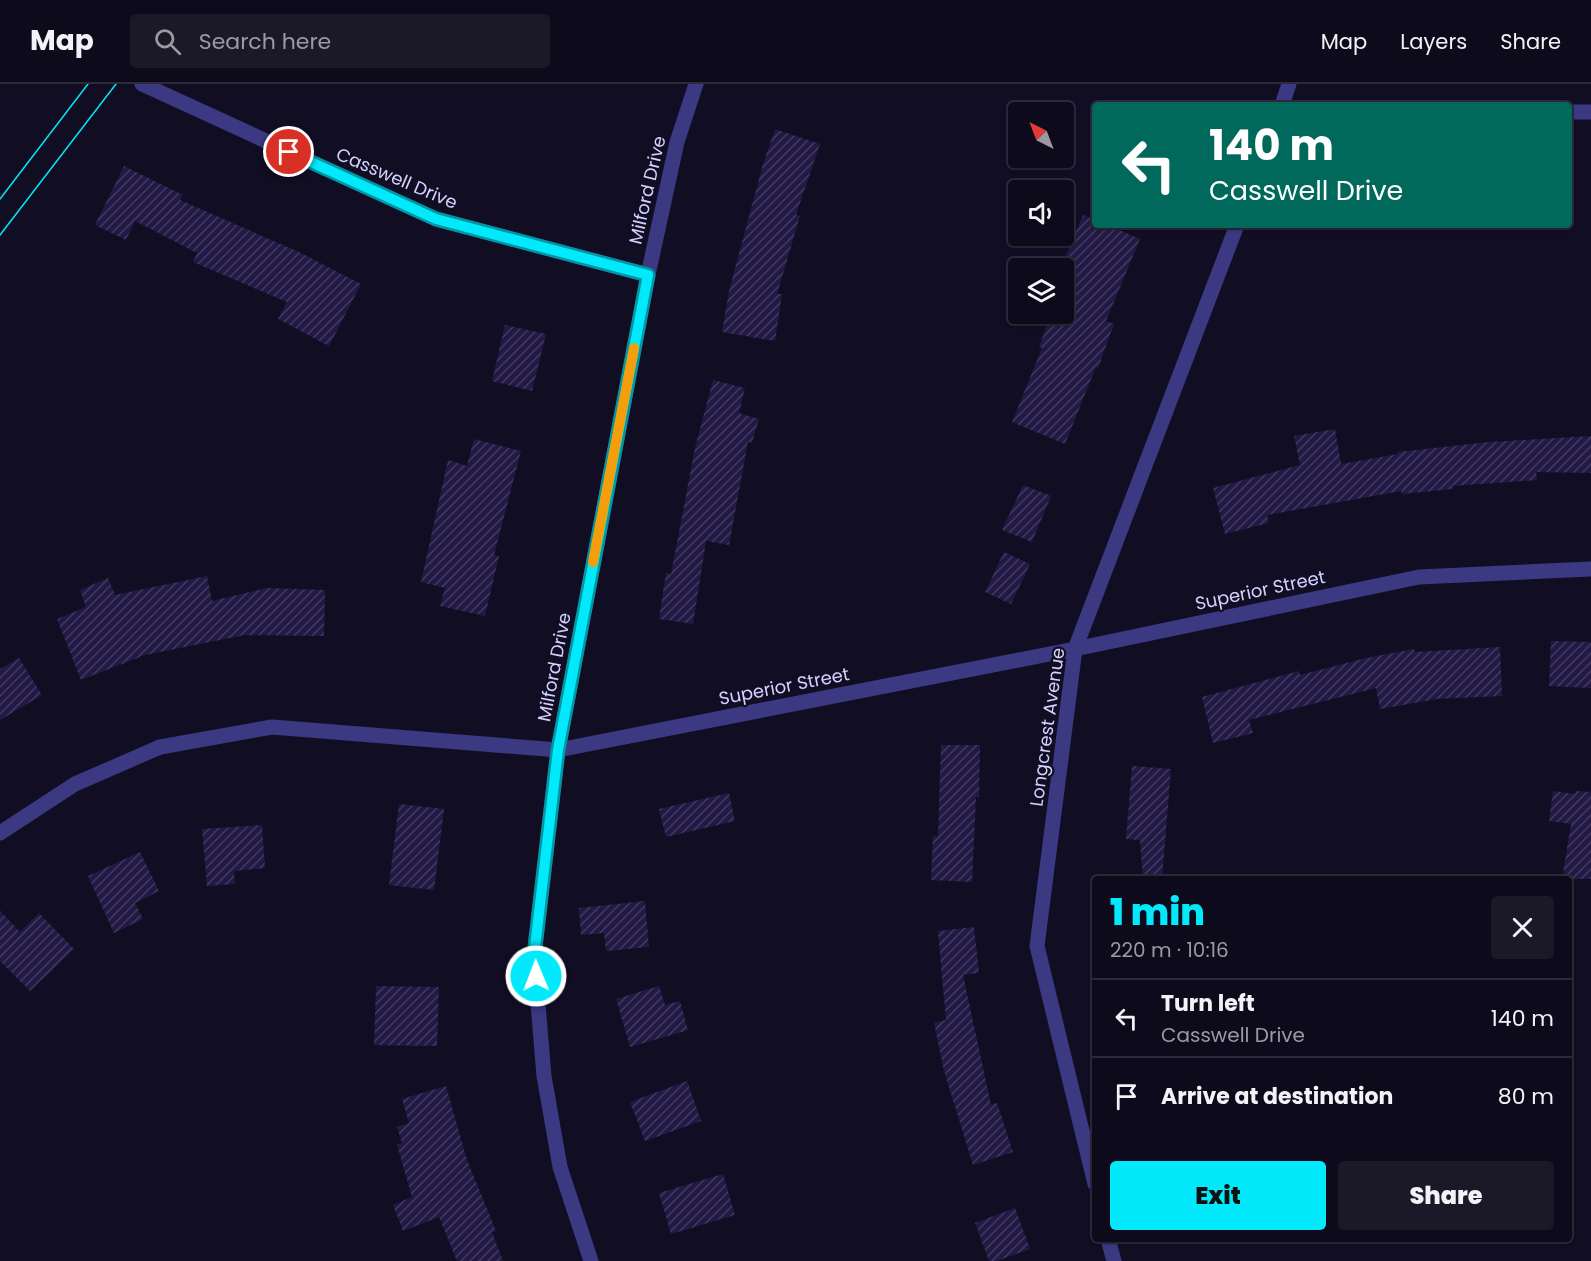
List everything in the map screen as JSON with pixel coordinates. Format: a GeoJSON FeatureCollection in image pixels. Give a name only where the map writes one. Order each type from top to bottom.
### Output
{"type":"FeatureCollection","features":[{"type":"Feature","properties":{"kind":"street","name":"Casswell Drive"},"geometry":{"type":"LineString","coordinates":[[142,84],[436,219],[648,275]]}},
{"type":"Feature","properties":{"kind":"street","name":"Milford Drive"},"geometry":{"type":"LineString","coordinates":[[591,1261],[560,1167],[544,1076],[534,956],[558,750],[648,275],[677,142],[696,84]]}},
{"type":"Feature","properties":{"kind":"street"},"geometry":{"type":"LineString","coordinates":[[1283,102],[1290,84]]}},
{"type":"Feature","properties":{"kind":"street"},"geometry":{"type":"LineString","coordinates":[[1572,112],[1591,112]]}},
{"type":"Feature","properties":{"kind":"street","name":"Longcrest Avenue"},"geometry":{"type":"LineString","coordinates":[[1092,1172],[1037,946],[1075,649],[1236,228]]}},
{"type":"Feature","properties":{"kind":"street","name":"Superior Street"},"geometry":{"type":"LineString","coordinates":[[0,833],[75,784],[160,747],[272,727],[558,750],[1075,649],[1419,577],[1591,569]]}},
{"type":"Feature","properties":{"kind":"street"},"geometry":{"type":"LineString","coordinates":[[1109,1242],[1114,1261]]}},
{"type":"Feature","properties":{"kind":"building"},"geometry":{"type":"Polygon","coordinates":[[[775,129],[820,144],[796,215],[800,216],[777,294],[782,294],[775,341],[722,332],[729,291],[763,164],[775,129]]]}},
{"type":"Feature","properties":{"kind":"building"},"geometry":{"type":"Polygon","coordinates":[[[124,166],[183,195],[180,200],[301,253],[361,284],[329,346],[278,319],[287,302],[193,262],[197,253],[135,221],[126,240],[95,225],[124,166]]]}},
{"type":"Feature","properties":{"kind":"building"},"geometry":{"type":"Polygon","coordinates":[[[1083,215],[1092,219],[1092,228],[1115,228],[1140,239],[1106,321],[1114,324],[1098,368],[1096,367],[1065,444],[1012,422],[1042,348],[1039,347],[1047,324],[1074,324],[1074,258],[1065,258],[1070,246],[1074,246],[1074,237],[1083,215]]]}},
{"type":"Feature","properties":{"kind":"building"},"geometry":{"type":"Polygon","coordinates":[[[505,325],[546,334],[532,391],[492,381],[505,325]]]}},
{"type":"Feature","properties":{"kind":"building"},"geometry":{"type":"Polygon","coordinates":[[[713,380],[745,388],[739,413],[759,419],[752,443],[748,442],[729,545],[706,541],[693,624],[659,619],[666,573],[671,574],[695,448],[713,380]]]}},
{"type":"Feature","properties":{"kind":"building"},"geometry":{"type":"Polygon","coordinates":[[[1335,429],[1341,464],[1398,454],[1398,452],[1489,442],[1591,436],[1591,473],[1536,472],[1537,480],[1452,486],[1453,489],[1402,494],[1401,491],[1267,515],[1269,523],[1225,534],[1213,488],[1300,465],[1294,436],[1335,429]]]}},
{"type":"Feature","properties":{"kind":"building"},"geometry":{"type":"Polygon","coordinates":[[[474,439],[521,451],[494,555],[499,556],[485,616],[440,606],[445,588],[421,582],[448,460],[467,466],[474,439]]]}},
{"type":"Feature","properties":{"kind":"building"},"geometry":{"type":"Polygon","coordinates":[[[1023,485],[1051,496],[1032,542],[1002,530],[1023,485]]]}},
{"type":"Feature","properties":{"kind":"building"},"geometry":{"type":"Polygon","coordinates":[[[1004,552],[1030,564],[1011,604],[985,592],[1004,552]]]}},
{"type":"Feature","properties":{"kind":"building"},"geometry":{"type":"Polygon","coordinates":[[[207,576],[212,601],[267,588],[325,590],[324,636],[245,635],[145,655],[81,680],[57,619],[86,607],[80,590],[108,578],[115,595],[207,576]]]}},
{"type":"Feature","properties":{"kind":"building"},"geometry":{"type":"Polygon","coordinates":[[[1551,641],[1591,642],[1591,688],[1549,686],[1551,641]]]}},
{"type":"Feature","properties":{"kind":"building"},"geometry":{"type":"Polygon","coordinates":[[[1500,647],[1502,696],[1437,699],[1380,709],[1376,688],[1249,720],[1253,733],[1213,743],[1202,697],[1299,671],[1300,675],[1366,658],[1414,649],[1415,652],[1500,647]]]}},
{"type":"Feature","properties":{"kind":"building"},"geometry":{"type":"Polygon","coordinates":[[[19,658],[42,695],[0,720],[0,669],[19,658]]]}},
{"type":"Feature","properties":{"kind":"building"},"geometry":{"type":"Polygon","coordinates":[[[941,745],[980,745],[979,797],[976,797],[972,882],[931,880],[933,836],[938,836],[941,745]]]}},
{"type":"Feature","properties":{"kind":"building"},"geometry":{"type":"Polygon","coordinates":[[[1132,766],[1171,769],[1162,876],[1143,876],[1140,840],[1126,839],[1132,766]]]}},
{"type":"Feature","properties":{"kind":"building"},"geometry":{"type":"Polygon","coordinates":[[[1553,791],[1575,794],[1576,791],[1591,792],[1591,879],[1572,879],[1572,876],[1562,876],[1571,824],[1549,821],[1553,791]]]}},
{"type":"Feature","properties":{"kind":"building"},"geometry":{"type":"Polygon","coordinates":[[[729,793],[735,821],[666,837],[659,809],[729,793]]]}},
{"type":"Feature","properties":{"kind":"building"},"geometry":{"type":"Polygon","coordinates":[[[399,804],[444,809],[434,890],[389,885],[399,804]]]}},
{"type":"Feature","properties":{"kind":"building"},"geometry":{"type":"Polygon","coordinates":[[[262,825],[265,868],[234,871],[235,884],[207,886],[202,829],[262,825]]]}},
{"type":"Feature","properties":{"kind":"building"},"geometry":{"type":"Polygon","coordinates":[[[140,852],[159,891],[135,903],[143,919],[114,933],[88,876],[140,852]]]}},
{"type":"Feature","properties":{"kind":"building"},"geometry":{"type":"Polygon","coordinates":[[[645,901],[649,947],[606,951],[604,933],[581,935],[579,908],[645,901]]]}},
{"type":"Feature","properties":{"kind":"building"},"geometry":{"type":"Polygon","coordinates":[[[0,911],[20,932],[39,913],[74,949],[30,991],[0,961],[0,911]]]}},
{"type":"Feature","properties":{"kind":"building"},"geometry":{"type":"Polygon","coordinates":[[[974,927],[979,973],[963,975],[991,1105],[997,1103],[1013,1152],[973,1165],[944,1071],[934,1023],[946,1020],[938,931],[974,927]]]}},
{"type":"Feature","properties":{"kind":"building"},"geometry":{"type":"Polygon","coordinates":[[[376,986],[439,987],[437,1046],[374,1045],[376,986]]]}},
{"type":"Feature","properties":{"kind":"building"},"geometry":{"type":"Polygon","coordinates":[[[659,986],[665,1005],[680,1001],[688,1030],[630,1047],[616,999],[659,986]]]}},
{"type":"Feature","properties":{"kind":"building"},"geometry":{"type":"Polygon","coordinates":[[[687,1081],[701,1121],[645,1141],[630,1102],[687,1081]]]}},
{"type":"Feature","properties":{"kind":"building"},"geometry":{"type":"Polygon","coordinates":[[[446,1086],[467,1160],[496,1231],[492,1232],[503,1261],[457,1261],[439,1217],[403,1231],[393,1205],[412,1197],[397,1145],[402,1143],[397,1127],[409,1123],[402,1099],[446,1086]]]}},
{"type":"Feature","properties":{"kind":"building"},"geometry":{"type":"Polygon","coordinates":[[[723,1174],[735,1215],[671,1234],[659,1193],[723,1174]]]}},
{"type":"Feature","properties":{"kind":"building"},"geometry":{"type":"Polygon","coordinates":[[[1015,1208],[1030,1249],[997,1261],[989,1261],[975,1223],[1015,1208]]]}},
{"type":"Feature","properties":{"kind":"tram line"},"geometry":{"type":"LineString","coordinates":[[0,199],[88,84]]}},
{"type":"Feature","properties":{"kind":"tram line"},"geometry":{"type":"LineString","coordinates":[[0,235],[116,84]]}},
{"type":"Feature","properties":{"kind":"slow traffic"},"geometry":{"type":"LineString","coordinates":[[593,562],[634,348]]}},
{"type":"Feature","properties":{"kind":"route"},"geometry":{"type":"LineString","coordinates":[[289,152],[436,219],[648,275],[558,750],[534,956],[536,976]]}}]}
